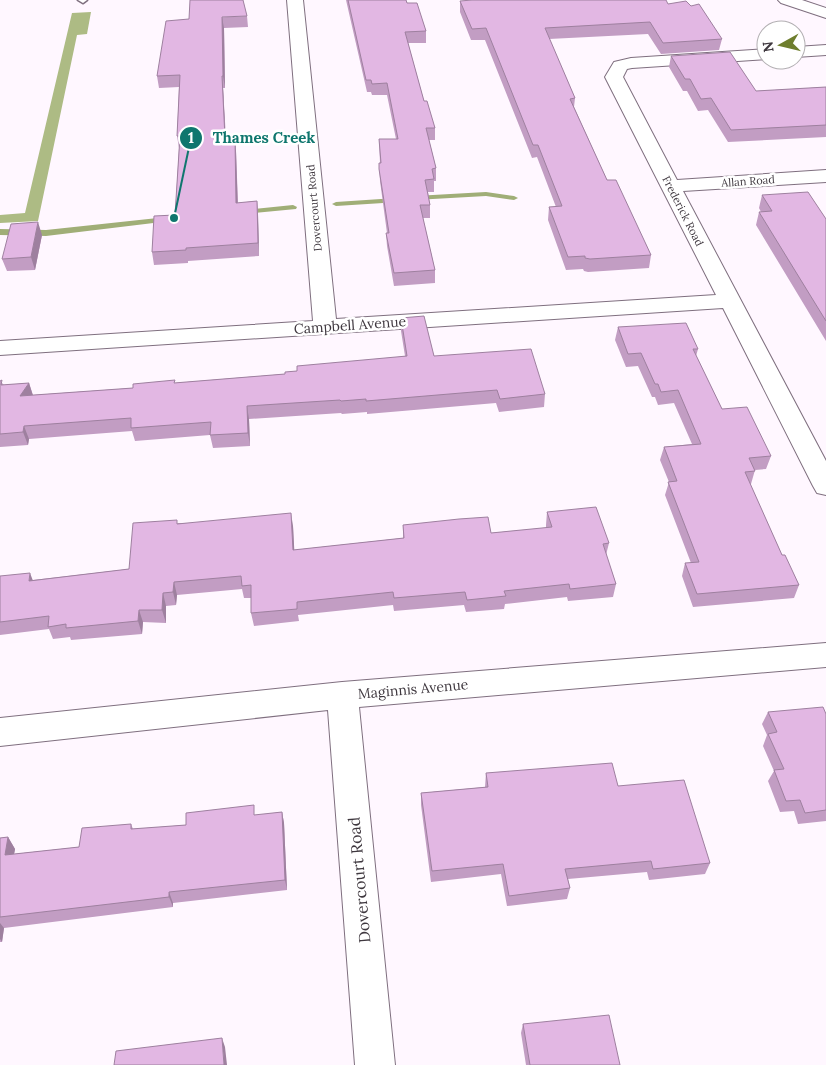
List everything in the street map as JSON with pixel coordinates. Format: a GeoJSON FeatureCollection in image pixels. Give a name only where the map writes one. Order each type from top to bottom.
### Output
{"type":"FeatureCollection","features":[{"type":"Feature","properties":{"kind":"street","name":"Dovercourt Road"},"geometry":{"type":"LineString","coordinates":[[295,0],[325,327]]}},
{"type":"Feature","properties":{"kind":"street"},"geometry":{"type":"LineString","coordinates":[[786,0],[826,13]]}},
{"type":"Feature","properties":{"kind":"street"},"geometry":{"type":"LineString","coordinates":[[806,51],[826,50]]}},
{"type":"Feature","properties":{"kind":"street","name":"Frederick Road"},"geometry":{"type":"LineString","coordinates":[[756,55],[649,60],[620,66],[614,77],[826,486]]}},
{"type":"Feature","properties":{"kind":"street","name":"Allan Road"},"geometry":{"type":"LineString","coordinates":[[670,186],[826,176]]}},
{"type":"Feature","properties":{"kind":"street","name":"Campbell Avenue"},"geometry":{"type":"LineString","coordinates":[[0,348],[730,301]]}},
{"type":"Feature","properties":{"kind":"street","name":"Maginnis Avenue"},"geometry":{"type":"LineString","coordinates":[[0,732],[342,695],[826,655]]}},
{"type":"Feature","properties":{"kind":"street","name":"Dovercourt Road"},"geometry":{"type":"LineString","coordinates":[[342,695],[375,1065]]}},
{"type":"Feature","properties":{"kind":"green space"},"geometry":{"type":"Polygon","coordinates":[[[91,12],[87,34],[77,35],[38,221],[0,223],[0,215],[25,213],[72,13],[91,12]]]}},
{"type":"Feature","properties":{"kind":"building"},"geometry":{"type":"Polygon","coordinates":[[[190,0],[243,0],[247,16],[222,17],[225,138],[235,139],[236,203],[257,201],[258,243],[152,252],[154,216],[175,215],[180,136],[177,136],[180,75],[157,76],[166,21],[189,19],[190,0]]]}},
{"type":"Feature","properties":{"kind":"building"},"geometry":{"type":"Polygon","coordinates":[[[348,0],[406,0],[407,3],[417,3],[426,31],[405,32],[424,101],[427,101],[435,128],[426,128],[436,168],[432,169],[434,179],[425,180],[430,205],[420,205],[435,270],[394,273],[386,233],[389,233],[379,169],[379,163],[381,163],[379,139],[398,139],[387,83],[372,84],[371,80],[366,80],[348,0]]]}},
{"type":"Feature","properties":{"kind":"building"},"geometry":{"type":"Polygon","coordinates":[[[666,0],[668,4],[686,1],[691,6],[699,4],[722,39],[663,43],[650,22],[545,28],[575,98],[570,99],[607,180],[616,180],[651,255],[590,259],[585,258],[585,256],[568,257],[549,207],[562,206],[538,145],[533,145],[486,28],[472,29],[460,1],[666,0]]]}},
{"type":"Feature","properties":{"kind":"building"},"geometry":{"type":"Polygon","coordinates":[[[730,52],[756,91],[826,87],[826,125],[731,130],[711,98],[701,99],[690,79],[685,79],[671,56],[730,52]]]}},
{"type":"Feature","properties":{"kind":"building"},"geometry":{"type":"Polygon","coordinates":[[[808,192],[826,219],[826,321],[759,212],[772,211],[762,195],[808,192]]]}},
{"type":"Feature","properties":{"kind":"building"},"geometry":{"type":"Polygon","coordinates":[[[38,222],[31,257],[2,259],[11,224],[38,222]]]}},
{"type":"Feature","properties":{"kind":"building"},"geometry":{"type":"Polygon","coordinates":[[[424,316],[434,356],[531,349],[545,394],[500,399],[497,390],[366,401],[366,399],[340,400],[247,406],[248,433],[210,435],[211,422],[131,428],[131,418],[24,426],[23,432],[0,434],[0,381],[2,380],[1,385],[29,383],[20,396],[133,388],[133,384],[175,380],[174,383],[285,374],[285,372],[297,371],[297,366],[407,356],[401,318],[424,316]]]}},
{"type":"Feature","properties":{"kind":"building"},"geometry":{"type":"Polygon","coordinates":[[[686,323],[698,349],[693,349],[722,409],[747,407],[771,456],[749,458],[755,471],[745,472],[782,555],[785,555],[799,585],[697,594],[685,563],[699,562],[668,482],[677,481],[664,447],[701,444],[678,390],[661,392],[658,384],[655,384],[641,353],[628,354],[618,327],[686,323]]]}},
{"type":"Feature","properties":{"kind":"building"},"geometry":{"type":"Polygon","coordinates":[[[596,507],[609,543],[603,544],[616,584],[570,589],[569,584],[504,591],[506,596],[467,600],[465,592],[394,598],[393,592],[297,602],[297,609],[251,613],[251,585],[242,586],[241,576],[174,582],[173,592],[163,593],[162,610],[139,610],[138,621],[66,628],[66,624],[48,627],[49,616],[0,622],[0,576],[30,573],[29,581],[129,569],[133,523],[177,520],[177,524],[291,513],[293,550],[404,538],[403,525],[459,519],[488,517],[491,533],[552,527],[547,512],[596,507]]]}},
{"type":"Feature","properties":{"kind":"building"},"geometry":{"type":"Polygon","coordinates":[[[823,707],[826,714],[826,810],[805,813],[800,800],[786,801],[774,770],[784,769],[768,734],[777,732],[768,712],[823,707]]]}},
{"type":"Feature","properties":{"kind":"building"},"geometry":{"type":"Polygon","coordinates":[[[612,763],[618,786],[684,780],[710,863],[653,869],[651,861],[565,869],[570,888],[509,896],[503,864],[432,871],[421,793],[488,787],[486,773],[612,763]]]}},
{"type":"Feature","properties":{"kind":"building"},"geometry":{"type":"Polygon","coordinates":[[[254,805],[254,815],[282,812],[285,880],[169,892],[169,897],[0,917],[0,838],[8,837],[5,855],[79,847],[82,828],[131,824],[131,829],[186,825],[186,813],[254,805]]]}},
{"type":"Feature","properties":{"kind":"building"},"geometry":{"type":"Polygon","coordinates":[[[609,1015],[620,1065],[530,1065],[523,1024],[609,1015]]]}},
{"type":"Feature","properties":{"kind":"building"},"geometry":{"type":"Polygon","coordinates":[[[222,1038],[224,1065],[114,1065],[116,1051],[222,1038]]]}},
{"type":"Feature","properties":{"kind":"waterway"},"geometry":{"type":"LineString","coordinates":[[415,198],[486,194],[514,198]]}},
{"type":"Feature","properties":{"kind":"waterway"},"geometry":{"type":"LineString","coordinates":[[336,204],[396,200]]}},
{"type":"Feature","properties":{"kind":"waterway"},"geometry":{"type":"LineString","coordinates":[[243,212],[293,207]]}},
{"type":"Feature","properties":{"kind":"waterway"},"geometry":{"type":"LineString","coordinates":[[0,232],[46,233],[167,219]]}},
{"type":"Feature","properties":{"kind":"place","name":"Thames Creek"},"geometry":{"type":"Point","coordinates":[174,218]}}]}
